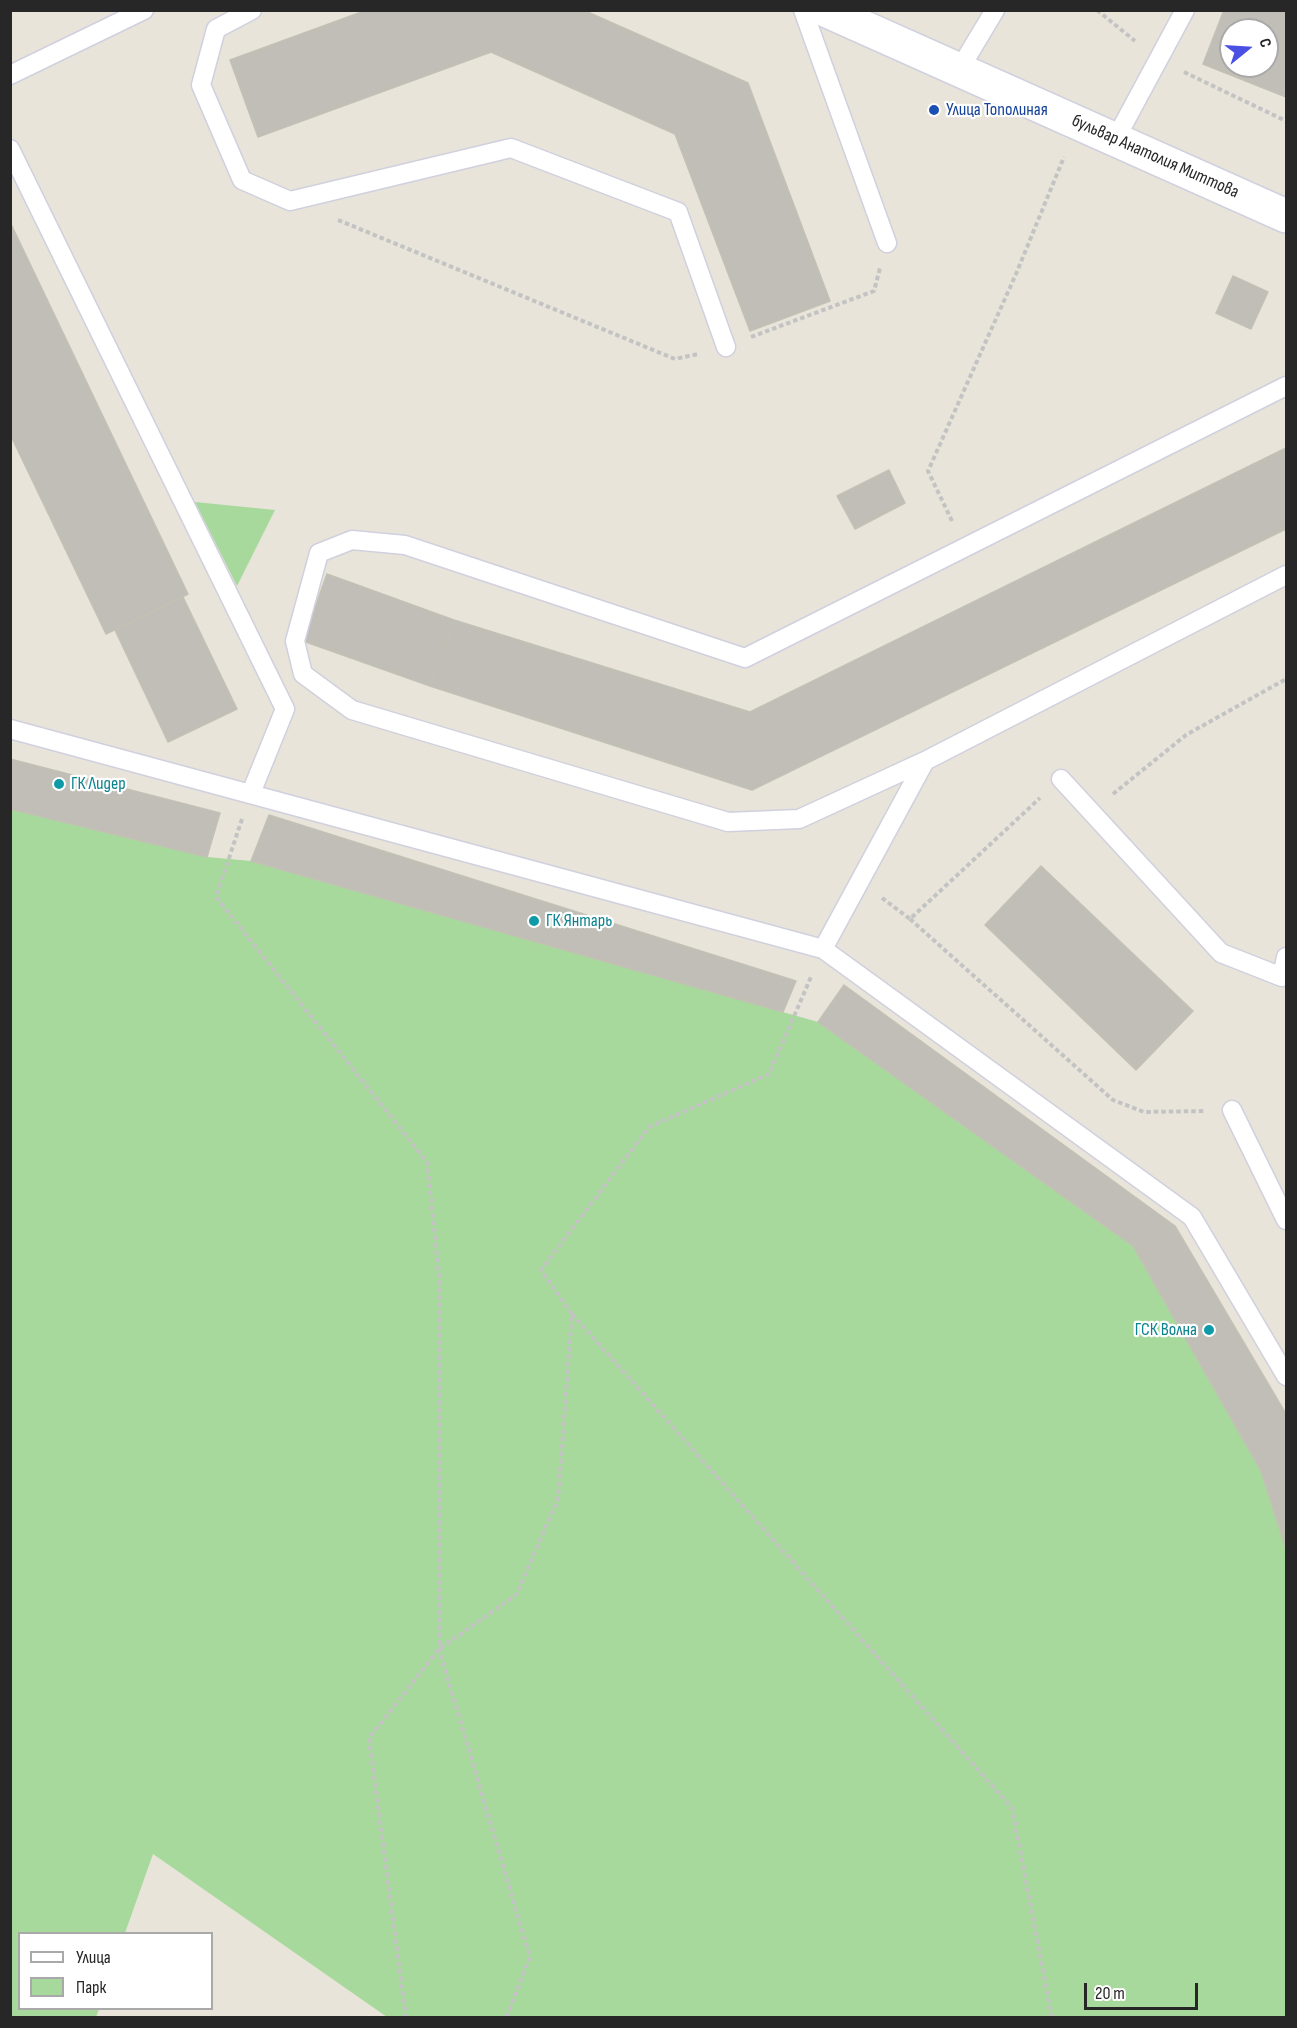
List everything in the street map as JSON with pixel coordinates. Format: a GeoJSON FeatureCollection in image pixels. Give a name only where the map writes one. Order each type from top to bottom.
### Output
{"type":"FeatureCollection","features":[{"type":"Feature","properties":{"kind":"street","name":"бульвар Анатолия Миттова"},"geometry":{"type":"LineString","coordinates":[[825,10],[1287,216]]}},
{"type":"Feature","properties":{"kind":"lane"},"geometry":{"type":"LineString","coordinates":[[10,75],[144,10]]}},
{"type":"Feature","properties":{"kind":"lane"},"geometry":{"type":"LineString","coordinates":[[252,10],[216,29],[201,85],[242,180],[290,201],[511,148],[678,212],[726,346]]}},
{"type":"Feature","properties":{"kind":"lane"},"geometry":{"type":"LineString","coordinates":[[802,10],[887,243]]}},
{"type":"Feature","properties":{"kind":"lane"},"geometry":{"type":"LineString","coordinates":[[959,70],[995,10]]}},
{"type":"Feature","properties":{"kind":"lane"},"geometry":{"type":"LineString","coordinates":[[1115,140],[1185,10]]}},
{"type":"Feature","properties":{"kind":"lane"},"geometry":{"type":"LineString","coordinates":[[10,149],[285,709],[251,793]]}},
{"type":"Feature","properties":{"kind":"lane"},"geometry":{"type":"LineString","coordinates":[[1287,386],[745,658],[405,544],[352,540],[319,553],[295,640],[303,674],[352,710],[728,822],[799,819],[925,761],[1287,575]]}},
{"type":"Feature","properties":{"kind":"lane"},"geometry":{"type":"LineString","coordinates":[[10,729],[823,949],[1192,1217],[1287,1376]]}},
{"type":"Feature","properties":{"kind":"lane"},"geometry":{"type":"LineString","coordinates":[[823,949],[925,761]]}},
{"type":"Feature","properties":{"kind":"lane"},"geometry":{"type":"LineString","coordinates":[[1061,779],[1221,953],[1282,977],[1287,957]]}},
{"type":"Feature","properties":{"kind":"lane"},"geometry":{"type":"LineString","coordinates":[[1232,1110],[1287,1220]]}},
{"type":"Feature","properties":{"kind":"path"},"geometry":{"type":"LineString","coordinates":[[1097,10],[1160,60],[1287,121]]}},
{"type":"Feature","properties":{"kind":"path"},"geometry":{"type":"LineString","coordinates":[[964,548],[928,471],[1016,274],[1077,123]]}},
{"type":"Feature","properties":{"kind":"path"},"geometry":{"type":"LineString","coordinates":[[290,201],[675,359],[726,346],[874,291],[887,243]]}},
{"type":"Feature","properties":{"kind":"path"},"geometry":{"type":"LineString","coordinates":[[1090,812],[1186,735],[1287,679]]}},
{"type":"Feature","properties":{"kind":"path"},"geometry":{"type":"LineString","coordinates":[[910,919],[1061,779]]}},
{"type":"Feature","properties":{"kind":"path"},"geometry":{"type":"LineString","coordinates":[[251,793],[216,897],[427,1162],[440,1285],[439,1649],[530,1957],[506,2018]]}},
{"type":"Feature","properties":{"kind":"path"},"geometry":{"type":"LineString","coordinates":[[860,881],[910,919],[1113,1100],[1144,1112],[1232,1110]]}},
{"type":"Feature","properties":{"kind":"path"},"geometry":{"type":"LineString","coordinates":[[823,949],[769,1074],[649,1127],[541,1270],[572,1314],[1012,1808],[1052,2018]]}},
{"type":"Feature","properties":{"kind":"path"},"geometry":{"type":"LineString","coordinates":[[406,2018],[369,1738],[439,1649],[516,1595],[558,1499],[572,1314]]}},
{"type":"Feature","properties":{"kind":"green space"},"geometry":{"type":"Polygon","coordinates":[[[195,502],[275,510],[237,586],[195,502]]]}},
{"type":"Feature","properties":{"kind":"green space"},"geometry":{"type":"Polygon","coordinates":[[[11,809],[207,857],[251,861],[818,1022],[1133,1246],[1261,1471],[1286,1549],[1286,2017],[387,2017],[153,1854],[125,1932],[18,1932],[18,2010],[99,2010],[96,2017],[11,2018],[11,809]]]}},
{"type":"Feature","properties":{"kind":"building"},"geometry":{"type":"Polygon","coordinates":[[[367,10],[583,10],[748,83],[830,301],[750,331],[675,134],[491,52],[258,137],[230,60],[367,10]]]}},
{"type":"Feature","properties":{"kind":"building"},"geometry":{"type":"Polygon","coordinates":[[[1224,10],[1286,10],[1286,97],[1238,78],[1279,78],[1279,18],[1221,18],[1224,10]]]}},
{"type":"Feature","properties":{"kind":"building"},"geometry":{"type":"Polygon","coordinates":[[[1219,23],[1219,70],[1203,64],[1219,23]]]}},
{"type":"Feature","properties":{"kind":"building"},"geometry":{"type":"Polygon","coordinates":[[[10,222],[188,594],[106,634],[10,434],[10,222]]]}},
{"type":"Feature","properties":{"kind":"building"},"geometry":{"type":"Polygon","coordinates":[[[1233,276],[1268,292],[1251,329],[1216,313],[1233,276]]]}},
{"type":"Feature","properties":{"kind":"building"},"geometry":{"type":"Polygon","coordinates":[[[1286,448],[1286,529],[752,790],[430,686],[454,620],[750,712],[1286,448]]]}},
{"type":"Feature","properties":{"kind":"building"},"geometry":{"type":"Polygon","coordinates":[[[889,470],[905,503],[855,529],[837,496],[889,470]]]}},
{"type":"Feature","properties":{"kind":"building"},"geometry":{"type":"Polygon","coordinates":[[[327,574],[454,620],[430,686],[303,641],[327,574]]]}},
{"type":"Feature","properties":{"kind":"building"},"geometry":{"type":"Polygon","coordinates":[[[183,597],[237,709],[168,742],[115,630],[183,597]]]}},
{"type":"Feature","properties":{"kind":"building","name":"ГК Лидер"},"geometry":{"type":"Polygon","coordinates":[[[10,759],[220,813],[207,857],[10,809],[10,759]]]}},
{"type":"Feature","properties":{"kind":"building","name":"ГК Янтарь"},"geometry":{"type":"Polygon","coordinates":[[[269,815],[796,981],[783,1012],[251,861],[269,815]]]}},
{"type":"Feature","properties":{"kind":"building"},"geometry":{"type":"Polygon","coordinates":[[[1041,866],[1193,1011],[1136,1070],[985,925],[1041,866]]]}},
{"type":"Feature","properties":{"kind":"building","name":"ГСК Волна"},"geometry":{"type":"Polygon","coordinates":[[[844,985],[1175,1226],[1286,1414],[1286,1549],[1261,1471],[1133,1246],[818,1022],[844,985]]]}},
{"type":"Feature","properties":{"kind":"place","name":"Улица Тополиная"},"geometry":{"type":"Point","coordinates":[934,110]}},
{"type":"Feature","properties":{"kind":"place","name":"ГК Лидер"},"geometry":{"type":"Point","coordinates":[59,784]}},
{"type":"Feature","properties":{"kind":"place","name":"ГК Янтарь"},"geometry":{"type":"Point","coordinates":[534,921]}},
{"type":"Feature","properties":{"kind":"place","name":"ГСК Волна"},"geometry":{"type":"Point","coordinates":[1209,1330]}}]}
